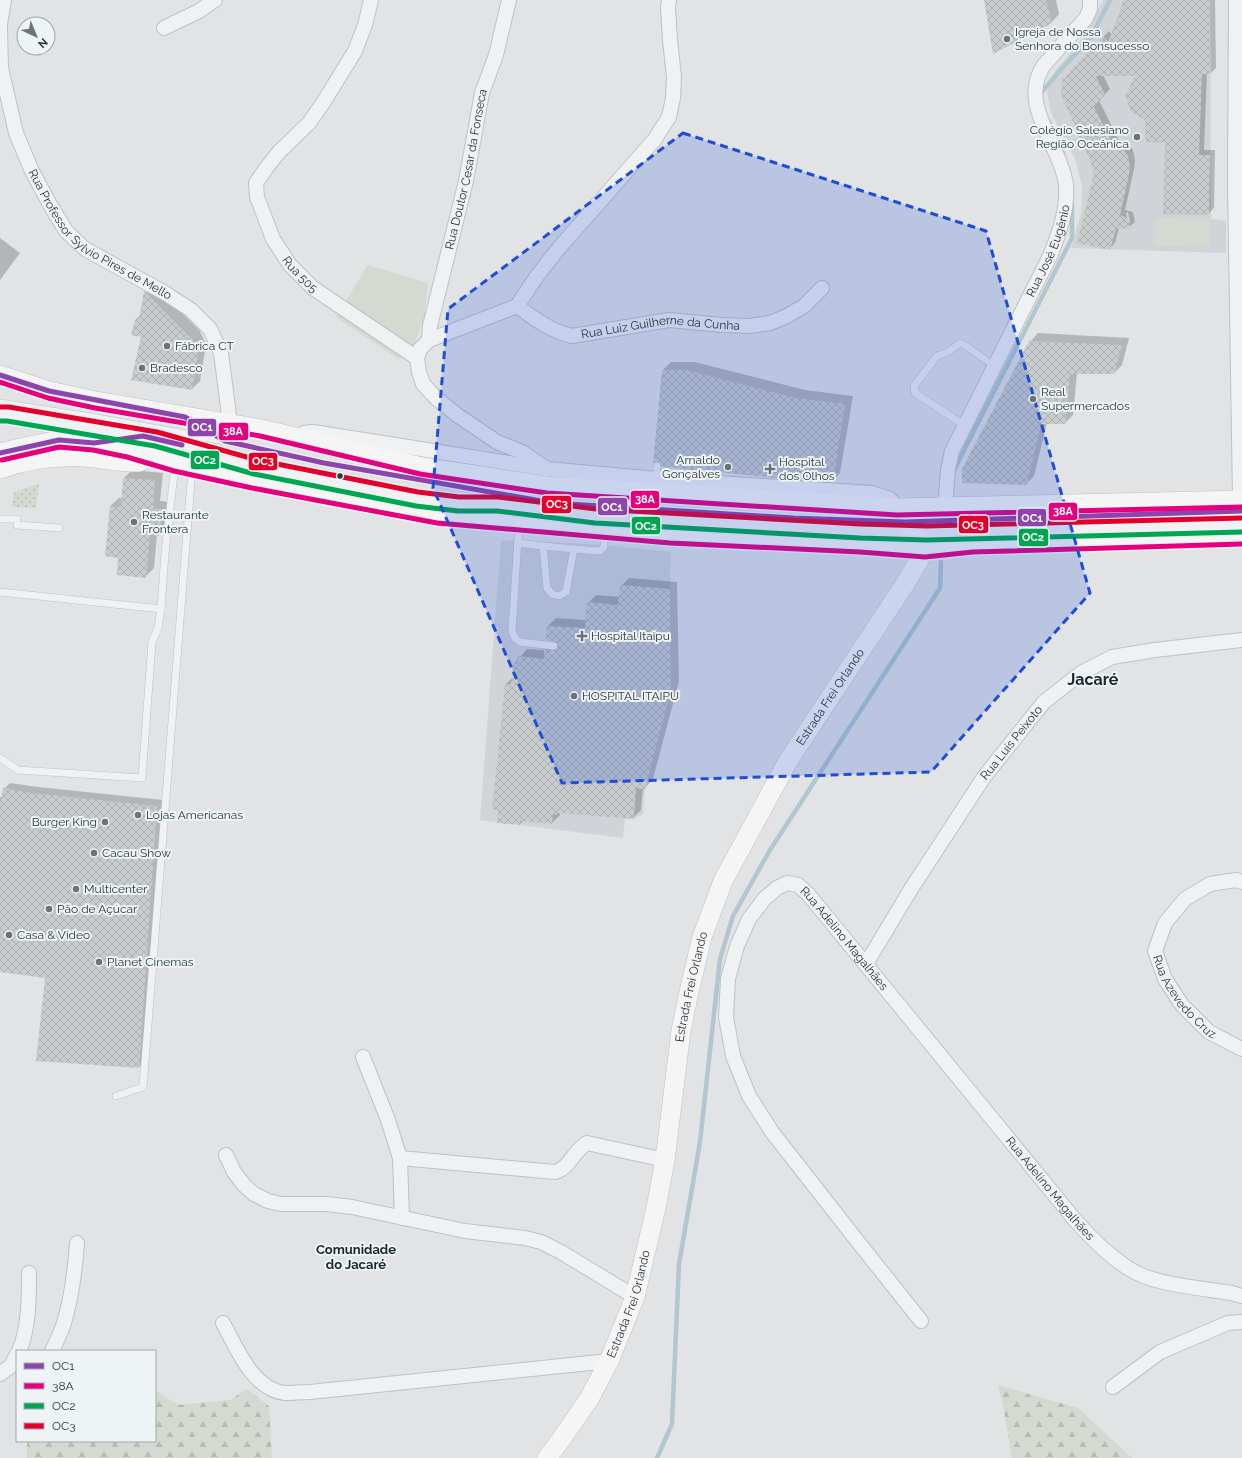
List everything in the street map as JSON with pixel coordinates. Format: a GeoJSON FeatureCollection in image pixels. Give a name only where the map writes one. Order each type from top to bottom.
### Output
{"type":"FeatureCollection","features":[{"type":"Feature","properties":{"kind":"main road"},"geometry":{"type":"LineString","coordinates":[[0,375],[49,391],[185,417],[230,423],[422,467],[548,486],[905,521],[945,508],[1241,504]]}},
{"type":"Feature","properties":{"kind":"main road"},"geometry":{"type":"LineString","coordinates":[[0,453],[59,440],[94,443],[130,450],[177,464],[422,514],[670,536],[860,545],[925,550],[973,545],[1242,537]]}},
{"type":"Feature","properties":{"kind":"main road"},"geometry":{"type":"LineString","coordinates":[[0,469],[26,462],[82,457],[132,462],[177,464]]}},
{"type":"Feature","properties":{"kind":"main road"},"geometry":{"type":"LineString","coordinates":[[905,521],[925,550]]}},
{"type":"Feature","properties":{"kind":"main road","name":"Estrada Frei Orlando"},"geometry":{"type":"LineString","coordinates":[[547,1458],[589,1399],[609,1361],[635,1297],[656,1208],[665,1160],[681,1030],[688,992],[702,937],[723,881],[788,761],[905,584],[925,550]]}},
{"type":"Feature","properties":{"kind":"street","name":"Rua Professor Sylvio Pires de Mello"},"geometry":{"type":"LineString","coordinates":[[4,0],[0,25],[1,68],[16,134],[31,169],[66,231],[85,249],[165,293],[191,310],[210,329],[221,353],[230,423]]}},
{"type":"Feature","properties":{"kind":"street"},"geometry":{"type":"LineString","coordinates":[[164,28],[199,11],[215,0]]}},
{"type":"Feature","properties":{"kind":"street","name":"Rua 505"},"geometry":{"type":"LineString","coordinates":[[371,0],[365,25],[355,51],[309,123],[279,152],[256,183],[257,197],[274,239],[290,265],[313,288],[417,358]]}},
{"type":"Feature","properties":{"kind":"street","name":"Rua Doutor Cesar da Fonseca"},"geometry":{"type":"LineString","coordinates":[[429,340],[430,326],[466,181],[482,93],[496,55],[509,0]]}},
{"type":"Feature","properties":{"kind":"street"},"geometry":{"type":"LineString","coordinates":[[547,469],[522,452],[497,442],[457,415],[436,398],[424,384],[419,372],[417,358],[420,349],[429,340],[517,306],[537,276],[559,248],[655,139],[669,117],[673,98],[674,77],[670,40],[669,0]]}},
{"type":"Feature","properties":{"kind":"street","name":"Rua José Eugênio"},"geometry":{"type":"LineString","coordinates":[[945,508],[948,470],[952,450],[996,367],[1059,235],[1065,204],[1066,186],[1063,170],[1038,112],[1035,92],[1036,80],[1044,65],[1086,18],[1090,9],[1090,0]]}},
{"type":"Feature","properties":{"kind":"street"},"geometry":{"type":"LineString","coordinates":[[1236,0],[1235,182],[1241,504]]}},
{"type":"Feature","properties":{"kind":"street","name":"Rua Luiz Guilherne da Cunha"},"geometry":{"type":"LineString","coordinates":[[517,306],[544,325],[559,333],[572,336],[669,320],[749,326],[770,323],[787,316],[804,306],[822,288]]}},
{"type":"Feature","properties":{"kind":"street"},"geometry":{"type":"LineString","coordinates":[[283,434],[313,432],[547,469],[657,472],[872,493],[890,499],[905,521]]}},
{"type":"Feature","properties":{"kind":"street","name":"Rua Luís Peixoto"},"geometry":{"type":"LineString","coordinates":[[866,964],[911,889],[984,777],[1044,702],[1081,673],[1112,657],[1155,650],[1242,640]]}},
{"type":"Feature","properties":{"kind":"street","name":"Rua Azevedo Cruz"},"geometry":{"type":"LineString","coordinates":[[1242,882],[1236,880],[1210,884],[1185,898],[1165,923],[1155,952],[1165,979],[1182,1005],[1209,1032],[1242,1049]]}},
{"type":"Feature","properties":{"kind":"street","name":"Rua Adelino Magalhães"},"geometry":{"type":"LineString","coordinates":[[921,1321],[772,1132],[749,1096],[733,1056],[726,1017],[728,978],[737,946],[749,919],[764,898],[776,888],[787,883],[798,885],[808,894],[1075,1220],[1098,1245],[1129,1269],[1155,1280],[1242,1296]]}},
{"type":"Feature","properties":{"kind":"street"},"geometry":{"type":"LineString","coordinates":[[363,1057],[388,1120],[400,1158],[402,1218]]}},
{"type":"Feature","properties":{"kind":"street"},"geometry":{"type":"LineString","coordinates":[[400,1158],[554,1172],[561,1170],[566,1166],[587,1142],[665,1160]]}},
{"type":"Feature","properties":{"kind":"street"},"geometry":{"type":"LineString","coordinates":[[226,1155],[234,1172],[244,1184],[254,1194],[268,1201],[281,1204],[312,1203],[352,1206],[465,1231],[525,1238],[541,1242],[562,1252],[635,1297]]}},
{"type":"Feature","properties":{"kind":"street"},"geometry":{"type":"LineString","coordinates":[[52,1350],[63,1326],[71,1296],[77,1244]]}},
{"type":"Feature","properties":{"kind":"street"},"geometry":{"type":"LineString","coordinates":[[18,1350],[26,1322],[29,1296],[29,1273]]}},
{"type":"Feature","properties":{"kind":"street"},"geometry":{"type":"LineString","coordinates":[[1113,1387],[1160,1352],[1228,1323],[1242,1322]]}},
{"type":"Feature","properties":{"kind":"street"},"geometry":{"type":"LineString","coordinates":[[223,1323],[241,1357],[254,1376],[268,1387],[283,1393],[310,1392],[609,1361]]}},
{"type":"Feature","properties":{"kind":"lane"},"geometry":{"type":"LineString","coordinates":[[964,425],[915,393],[914,386],[937,356],[948,352],[960,343],[996,367]]}},
{"type":"Feature","properties":{"kind":"lane"},"geometry":{"type":"LineString","coordinates":[[0,403],[90,417],[224,441],[324,464],[553,503],[786,517],[905,521],[1241,504]]}},
{"type":"Feature","properties":{"kind":"lane"},"geometry":{"type":"LineString","coordinates":[[0,414],[8,414],[103,431],[143,436],[184,446],[255,467],[434,501],[459,504],[497,504],[595,516],[1242,525]]}},
{"type":"Feature","properties":{"kind":"lane"},"geometry":{"type":"LineString","coordinates":[[185,417],[224,441]]}},
{"type":"Feature","properties":{"kind":"lane"},"geometry":{"type":"LineString","coordinates":[[94,443],[143,436]]}},
{"type":"Feature","properties":{"kind":"lane"},"geometry":{"type":"LineString","coordinates":[[0,758],[18,770],[142,778],[152,642],[158,628],[161,609],[165,553],[177,464]]}},
{"type":"Feature","properties":{"kind":"lane"},"geometry":{"type":"LineString","coordinates":[[116,1096],[143,1087],[186,529],[177,464]]}},
{"type":"Feature","properties":{"kind":"lane"},"geometry":{"type":"LineString","coordinates":[[0,519],[59,528]]}},
{"type":"Feature","properties":{"kind":"lane"},"geometry":{"type":"LineString","coordinates":[[519,523],[512,631],[514,638],[520,642],[554,646]]}},
{"type":"Feature","properties":{"kind":"lane"},"geometry":{"type":"LineString","coordinates":[[518,543],[574,550],[600,551],[604,547],[604,531]]}},
{"type":"Feature","properties":{"kind":"lane"},"geometry":{"type":"LineString","coordinates":[[542,546],[547,588],[552,594],[559,596],[566,592],[574,550]]}},
{"type":"Feature","properties":{"kind":"lane"},"geometry":{"type":"LineString","coordinates":[[0,592],[161,609]]}},
{"type":"Feature","properties":{"kind":"highlighted area"},"geometry":{"type":"Polygon","coordinates":[[[683,133],[986,231],[1090,593],[931,772],[562,783],[433,488],[448,309],[683,133]]]}},
{"type":"Feature","properties":{"kind":"shaded area","name":"Colégio Salesiano Região Oceânica"},"geometry":{"type":"Polygon","coordinates":[[[1103,0],[1210,0],[1211,219],[1226,221],[1226,253],[1071,248],[1081,213],[1082,187],[1076,161],[1051,113],[1047,91],[1055,71],[1084,36],[1103,0]]]}},
{"type":"Feature","properties":{"kind":"shaded area","name":"Hospital Itaipu"},"geometry":{"type":"Polygon","coordinates":[[[518,540],[604,545],[671,552],[671,690],[645,789],[643,814],[634,819],[625,819],[623,838],[480,820],[501,541],[518,540]]]}},
{"type":"Feature","properties":{"kind":"green space"},"geometry":{"type":"Polygon","coordinates":[[[1156,218],[1211,219],[1210,247],[1155,246],[1156,218]]]}},
{"type":"Feature","properties":{"kind":"green space"},"geometry":{"type":"Polygon","coordinates":[[[368,265],[428,283],[424,320],[410,354],[399,359],[336,317],[368,265]]]}},
{"type":"Feature","properties":{"kind":"green space"},"geometry":{"type":"Polygon","coordinates":[[[39,484],[36,508],[12,507],[14,492],[39,484]]]}},
{"type":"Feature","properties":{"kind":"green space"},"geometry":{"type":"Polygon","coordinates":[[[998,1385],[1078,1408],[1132,1458],[1012,1458],[998,1385]]]}},
{"type":"Feature","properties":{"kind":"green space"},"geometry":{"type":"Polygon","coordinates":[[[247,1389],[269,1406],[272,1458],[27,1458],[27,1442],[156,1442],[156,1391],[178,1405],[230,1400],[247,1389]]]}},
{"type":"Feature","properties":{"kind":"building","name":"Igreja de Nossa Senhora do Bonsucesso"},"geometry":{"type":"Polygon","coordinates":[[[984,0],[1046,0],[1052,23],[993,54],[984,0]]]}},
{"type":"Feature","properties":{"kind":"building","name":"Colégio Salesiano Região Oceânica"},"geometry":{"type":"Polygon","coordinates":[[[1123,0],[1210,0],[1211,74],[1202,74],[1199,155],[1210,155],[1209,215],[1163,214],[1165,143],[1145,142],[1145,120],[1131,112],[1125,96],[1135,76],[1096,76],[1105,95],[1094,107],[1114,146],[1121,147],[1128,156],[1130,167],[1120,215],[1128,218],[1130,228],[1116,229],[1110,250],[1077,243],[1094,173],[1061,95],[1062,80],[1103,36],[1108,42],[1123,0]]]}},
{"type":"Feature","properties":{"kind":"building","name":"Fábrica CT"},"geometry":{"type":"Polygon","coordinates":[[[144,291],[192,339],[198,354],[192,390],[131,380],[141,337],[131,335],[135,320],[139,319],[144,291]]]}},
{"type":"Feature","properties":{"kind":"building","name":"Real Supermercados"},"geometry":{"type":"Polygon","coordinates":[[[1029,341],[1122,345],[1114,374],[1070,374],[1065,424],[1041,424],[1027,485],[962,483],[962,469],[1029,341]]]}},
{"type":"Feature","properties":{"kind":"building"},"geometry":{"type":"Polygon","coordinates":[[[662,370],[686,370],[796,398],[845,404],[833,482],[662,467],[659,462],[653,463],[662,370]]]}},
{"type":"Feature","properties":{"kind":"building","name":"Restaurante Frontera"},"geometry":{"type":"Polygon","coordinates":[[[123,478],[155,480],[153,509],[162,509],[159,536],[150,535],[146,578],[117,575],[118,558],[105,556],[110,506],[121,507],[123,478]]]}},
{"type":"Feature","properties":{"kind":"building","name":"Hospital Itaipu"},"geometry":{"type":"Polygon","coordinates":[[[620,585],[670,589],[671,690],[645,789],[636,788],[634,819],[557,813],[557,815],[553,814],[552,824],[520,821],[520,825],[497,823],[498,810],[492,810],[505,684],[511,684],[513,663],[517,664],[518,656],[544,659],[544,650],[556,650],[559,647],[557,642],[545,640],[547,626],[585,628],[587,602],[618,605],[620,585]]]}},
{"type":"Feature","properties":{"kind":"building","name":"Multicenter"},"geometry":{"type":"Polygon","coordinates":[[[3,788],[31,793],[157,806],[139,1068],[36,1061],[45,978],[0,972],[0,806],[3,788]]]}},
{"type":"Feature","properties":{"kind":"waterway"},"geometry":{"type":"LineString","coordinates":[[1040,94],[1091,37],[1110,0]]}},
{"type":"Feature","properties":{"kind":"waterway"},"geometry":{"type":"LineString","coordinates":[[1048,120],[1058,139],[1063,154]]}},
{"type":"Feature","properties":{"kind":"waterway"},"geometry":{"type":"LineString","coordinates":[[954,470],[1072,238],[1072,204]]}},
{"type":"Feature","properties":{"kind":"waterway"},"geometry":{"type":"LineString","coordinates":[[942,510],[942,534]]}},
{"type":"Feature","properties":{"kind":"waterway"},"geometry":{"type":"LineString","coordinates":[[657,1458],[672,1424],[679,1264],[700,1142],[720,959],[733,916],[770,850],[940,588],[941,562]]}},
{"type":"Feature","properties":{"kind":"transit line","name":"OC1"},"geometry":{"type":"LineString","coordinates":[[0,375],[49,391],[185,417],[225,441],[324,463],[553,503],[794,518],[905,522],[1242,511]]}},
{"type":"Feature","properties":{"kind":"transit line","name":"38A"},"geometry":{"type":"LineString","coordinates":[[0,382],[48,398],[95,408],[260,436],[420,474],[547,493],[897,515],[1242,507]]}},
{"type":"Feature","properties":{"kind":"transit line","name":"OC3"},"geometry":{"type":"LineString","coordinates":[[0,407],[9,407],[157,432],[257,460],[418,492],[459,497],[498,497],[596,509],[860,524],[927,526],[1242,518]]}},
{"type":"Feature","properties":{"kind":"transit line","name":"OC2"},"geometry":{"type":"LineString","coordinates":[[0,421],[155,446],[254,474],[416,506],[458,511],[497,511],[595,523],[860,538],[927,540],[1242,532]]}},
{"type":"Feature","properties":{"kind":"transit line","name":"OC1"},"geometry":{"type":"LineString","coordinates":[[0,453],[59,440],[94,443],[143,436],[182,445]]}},
{"type":"Feature","properties":{"kind":"transit line","name":"38A"},"geometry":{"type":"LineString","coordinates":[[2,460],[59,447],[93,450],[127,457],[174,471],[252,488],[437,523],[670,543],[860,552],[925,557],[973,552],[1242,544]]}},
{"type":"Feature","properties":{"kind":"place","name":"Igreja de Nossa Senhora do Bonsucesso"},"geometry":{"type":"Point","coordinates":[1007,39]}},
{"type":"Feature","properties":{"kind":"place","name":"Colégio Salesiano Região Oceânica"},"geometry":{"type":"Point","coordinates":[1137,137]}},
{"type":"Feature","properties":{"kind":"place","name":"Fábrica CT"},"geometry":{"type":"Point","coordinates":[167,346]}},
{"type":"Feature","properties":{"kind":"place","name":"Bradesco"},"geometry":{"type":"Point","coordinates":[142,368]}},
{"type":"Feature","properties":{"kind":"place","name":"Real Supermercados"},"geometry":{"type":"Point","coordinates":[1033,399]}},
{"type":"Feature","properties":{"kind":"place","name":"Arnaldo Gonçalves"},"geometry":{"type":"Point","coordinates":[728,467]}},
{"type":"Feature","properties":{"kind":"place","name":"Hospital dos Olhos"},"geometry":{"type":"Point","coordinates":[770,469]}},
{"type":"Feature","properties":{"kind":"place","name":"Restaurante Frontera"},"geometry":{"type":"Point","coordinates":[134,522]}},
{"type":"Feature","properties":{"kind":"place","name":"Hospital Itaipu"},"geometry":{"type":"Point","coordinates":[582,636]}},
{"type":"Feature","properties":{"kind":"place","name":"HOSPITAL ITAIPU"},"geometry":{"type":"Point","coordinates":[574,696]}},
{"type":"Feature","properties":{"kind":"place","name":"Lojas Americanas"},"geometry":{"type":"Point","coordinates":[138,815]}},
{"type":"Feature","properties":{"kind":"place","name":"Burger King"},"geometry":{"type":"Point","coordinates":[105,822]}},
{"type":"Feature","properties":{"kind":"place","name":"Cacau Show"},"geometry":{"type":"Point","coordinates":[94,853]}},
{"type":"Feature","properties":{"kind":"place","name":"Multicenter"},"geometry":{"type":"Point","coordinates":[76,889]}},
{"type":"Feature","properties":{"kind":"place","name":"Pão de Açúcar"},"geometry":{"type":"Point","coordinates":[49,909]}},
{"type":"Feature","properties":{"kind":"place","name":"Casa & Vídeo"},"geometry":{"type":"Point","coordinates":[9,935]}},
{"type":"Feature","properties":{"kind":"place","name":"Planet Cinemas"},"geometry":{"type":"Point","coordinates":[99,962]}},
{"type":"Feature","properties":{"kind":"district","name":"Jacaré"},"geometry":{"type":"Point","coordinates":[1093,679]}},
{"type":"Feature","properties":{"kind":"district","name":"Comunidade do Jacaré"},"geometry":{"type":"Point","coordinates":[356,1256]}}]}
